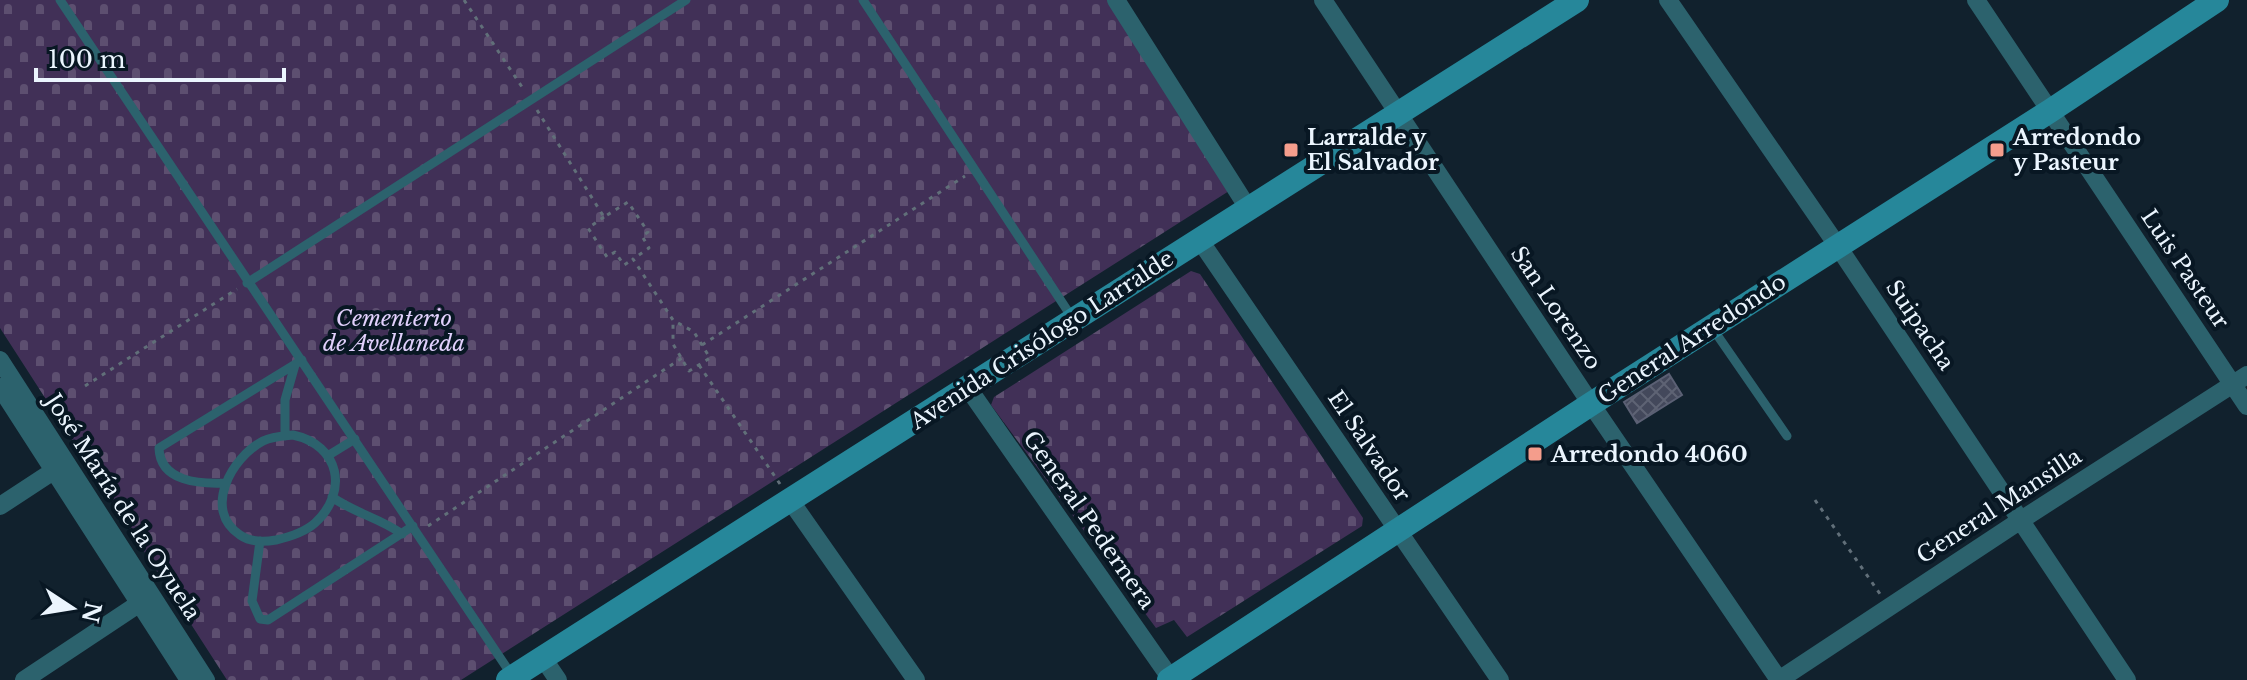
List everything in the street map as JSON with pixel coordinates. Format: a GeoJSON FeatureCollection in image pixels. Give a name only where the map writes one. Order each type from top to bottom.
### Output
{"type":"FeatureCollection","features":[{"type":"Feature","properties":{"kind":"street"},"geometry":{"type":"LineString","coordinates":[[1116,0],[1248,208]]}},
{"type":"Feature","properties":{"kind":"street","name":"San Lorenzo"},"geometry":{"type":"LineString","coordinates":[[1323,0],[1591,404],[1779,680]]}},
{"type":"Feature","properties":{"kind":"street","name":"Avenida Crisólogo Larralde"},"geometry":{"type":"LineString","coordinates":[[510,678],[968,388],[1066,309],[1199,239],[1577,0]]}},
{"type":"Feature","properties":{"kind":"street","name":"Suipacha"},"geometry":{"type":"LineString","coordinates":[[1668,0],[1837,245],[2127,680]]}},
{"type":"Feature","properties":{"kind":"street","name":"Luis Pasteur"},"geometry":{"type":"LineString","coordinates":[[1976,0],[2050,111],[2240,380],[2247,406]]}},
{"type":"Feature","properties":{"kind":"street","name":"General Arredondo"},"geometry":{"type":"LineString","coordinates":[[1178,678],[1591,404],[2050,111],[2217,0]]}},
{"type":"Feature","properties":{"kind":"street","name":"El Salvador"},"geometry":{"type":"LineString","coordinates":[[1199,239],[1500,680]]}},
{"type":"Feature","properties":{"kind":"street","name":"José María de la Oyuela"},"geometry":{"type":"LineString","coordinates":[[0,360],[60,466],[145,599],[189,680]]}},
{"type":"Feature","properties":{"kind":"street","name":"General Mansilla"},"geometry":{"type":"LineString","coordinates":[[1779,680],[2240,380]]}},
{"type":"Feature","properties":{"kind":"street","name":"José María de la Oyuela"},"geometry":{"type":"LineString","coordinates":[[0,387],[60,466]]}},
{"type":"Feature","properties":{"kind":"street","name":"General Pedernera"},"geometry":{"type":"LineString","coordinates":[[968,388],[1178,678]]}},
{"type":"Feature","properties":{"kind":"street"},"geometry":{"type":"LineString","coordinates":[[0,506],[60,466]]}},
{"type":"Feature","properties":{"kind":"street"},"geometry":{"type":"LineString","coordinates":[[790,500],[916,680]]}},
{"type":"Feature","properties":{"kind":"street"},"geometry":{"type":"LineString","coordinates":[[24,680],[145,599]]}},
{"type":"Feature","properties":{"kind":"street","name":"José María de la Oyuela"},"geometry":{"type":"LineString","coordinates":[[145,599],[206,680]]}},
{"type":"Feature","properties":{"kind":"street"},"geometry":{"type":"LineString","coordinates":[[543,658],[558,680]]}},
{"type":"Feature","properties":{"kind":"lane"},"geometry":{"type":"LineString","coordinates":[[60,0],[298,362],[355,439],[499,654],[510,678]]}},
{"type":"Feature","properties":{"kind":"lane"},"geometry":{"type":"LineString","coordinates":[[247,283],[686,0]]}},
{"type":"Feature","properties":{"kind":"lane"},"geometry":{"type":"LineString","coordinates":[[863,0],[1066,309]]}},
{"type":"Feature","properties":{"kind":"lane"},"geometry":{"type":"LineString","coordinates":[[1711,327],[1787,436]]}},
{"type":"Feature","properties":{"kind":"lane"},"geometry":{"type":"LineString","coordinates":[[285,436],[285,400],[298,362]]}},
{"type":"Feature","properties":{"kind":"lane"},"geometry":{"type":"LineString","coordinates":[[225,483],[205,484],[182,479],[165,466],[159,456],[159,448],[298,362]]}},
{"type":"Feature","properties":{"kind":"lane"},"geometry":{"type":"LineString","coordinates":[[285,436],[307,438],[329,455],[334,469],[332,497],[313,525],[297,534],[260,541],[242,536],[224,517],[222,501],[225,483],[249,452],[263,441],[285,436]]}},
{"type":"Feature","properties":{"kind":"lane"},"geometry":{"type":"LineString","coordinates":[[329,455],[355,439]]}},
{"type":"Feature","properties":{"kind":"lane"},"geometry":{"type":"LineString","coordinates":[[332,497],[402,534]]}},
{"type":"Feature","properties":{"kind":"lane"},"geometry":{"type":"LineString","coordinates":[[260,541],[252,601],[260,619],[268,620],[402,534],[416,529]]}},
{"type":"Feature","properties":{"kind":"path"},"geometry":{"type":"LineString","coordinates":[[464,0],[604,217]]}},
{"type":"Feature","properties":{"kind":"path"},"geometry":{"type":"LineString","coordinates":[[702,345],[976,169]]}},
{"type":"Feature","properties":{"kind":"path"},"geometry":{"type":"LineString","coordinates":[[628,202],[648,232],[642,236],[649,248],[633,259],[624,265],[615,252],[607,257],[588,228],[628,202]]}},
{"type":"Feature","properties":{"kind":"path"},"geometry":{"type":"LineString","coordinates":[[633,259],[673,320],[694,332],[710,358],[689,371],[673,344],[673,320]]}},
{"type":"Feature","properties":{"kind":"path"},"geometry":{"type":"LineString","coordinates":[[85,386],[247,283]]}},
{"type":"Feature","properties":{"kind":"path"},"geometry":{"type":"LineString","coordinates":[[416,529],[682,358]]}},
{"type":"Feature","properties":{"kind":"path"},"geometry":{"type":"LineString","coordinates":[[699,365],[790,500]]}},
{"type":"Feature","properties":{"kind":"path"},"geometry":{"type":"LineString","coordinates":[[1815,500],[1889,607]]}},
{"type":"Feature","properties":{"kind":"green space","name":"Cementerio de Avellaneda"},"geometry":{"type":"Polygon","coordinates":[[[0,0],[1108,0],[1229,191],[461,680],[227,680],[0,328],[0,0]]]}},
{"type":"Feature","properties":{"kind":"green space"},"geometry":{"type":"Polygon","coordinates":[[[1191,271],[1200,274],[1363,518],[1362,526],[1187,637],[1174,620],[1156,628],[991,405],[994,397],[1191,271]]]}},
{"type":"Feature","properties":{"kind":"building"},"geometry":{"type":"Polygon","coordinates":[[[1669,374],[1682,395],[1637,423],[1624,402],[1669,374]]]}},
{"type":"Feature","properties":{"kind":"place","name":"Larralde y El Salvador"},"geometry":{"type":"Point","coordinates":[1291,150]}},
{"type":"Feature","properties":{"kind":"place","name":"Arredondo y Pasteur"},"geometry":{"type":"Point","coordinates":[1997,150]}},
{"type":"Feature","properties":{"kind":"place","name":"Arredondo 4060"},"geometry":{"type":"Point","coordinates":[1535,454]}}]}
